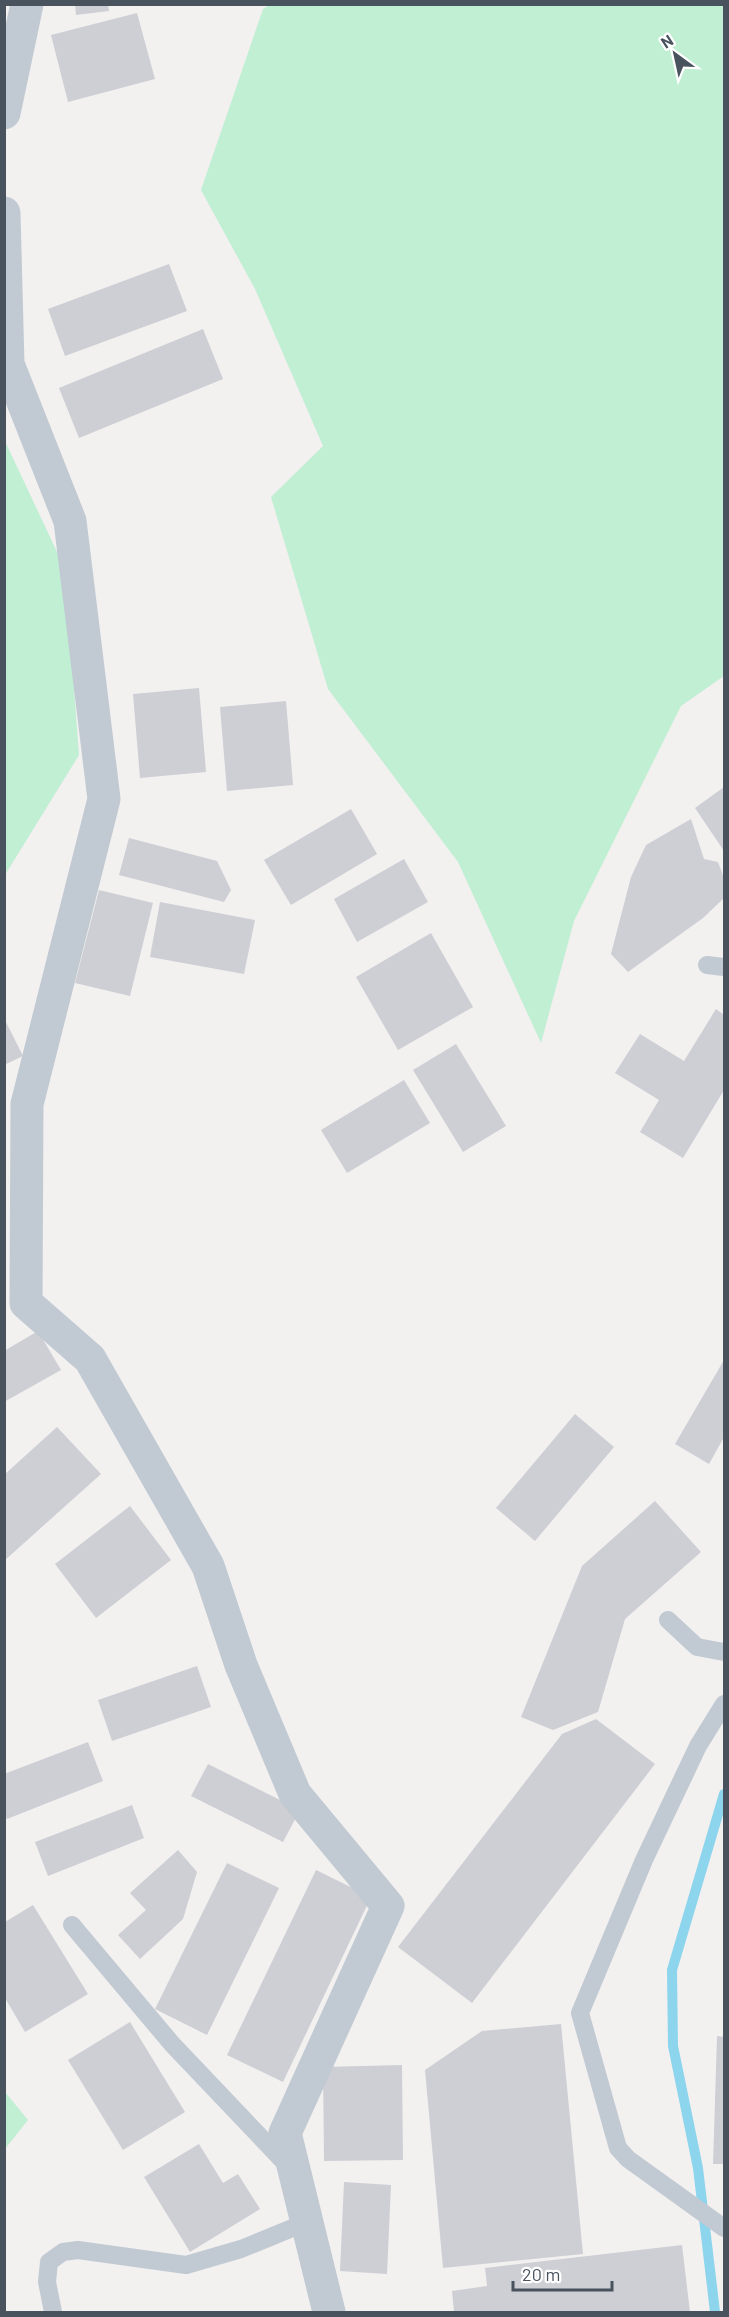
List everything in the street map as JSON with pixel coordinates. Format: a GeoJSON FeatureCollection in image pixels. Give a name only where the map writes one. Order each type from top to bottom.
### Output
{"type":"FeatureCollection","features":[{"type":"Feature","properties":{"kind":"street"},"geometry":{"type":"LineString","coordinates":[[4,114],[27,4]]}},
{"type":"Feature","properties":{"kind":"street"},"geometry":{"type":"LineString","coordinates":[[4,213],[8,364],[70,521],[104,799],[27,1104],[26,1303],[90,1359],[208,1566],[241,1665],[295,1794],[388,1906],[285,2133],[329,2313]]}},
{"type":"Feature","properties":{"kind":"lane"},"geometry":{"type":"LineString","coordinates":[[668,1620],[697,1647],[724,1652]]}},
{"type":"Feature","properties":{"kind":"lane"},"geometry":{"type":"LineString","coordinates":[[724,1704],[698,1746],[644,1860],[580,2013],[618,2148],[628,2159],[724,2228]]}},
{"type":"Feature","properties":{"kind":"lane"},"geometry":{"type":"LineString","coordinates":[[72,1925],[172,2044],[294,2173]]}},
{"type":"Feature","properties":{"kind":"lane"},"geometry":{"type":"LineString","coordinates":[[53,2313],[47,2282],[50,2262],[63,2252],[78,2250],[186,2265],[241,2248],[307,2222]]}},
{"type":"Feature","properties":{"kind":"green space"},"geometry":{"type":"Polygon","coordinates":[[[269,5],[724,5],[724,676],[681,706],[574,921],[541,1043],[458,862],[328,689],[271,497],[323,446],[255,289],[201,190],[263,9],[269,5]]]}},
{"type":"Feature","properties":{"kind":"green space"},"geometry":{"type":"Polygon","coordinates":[[[4,439],[65,569],[79,755],[5,875],[4,439]]]}},
{"type":"Feature","properties":{"kind":"green space"},"geometry":{"type":"Polygon","coordinates":[[[5,2092],[28,2120],[4,2149],[5,2092]]]}},
{"type":"Feature","properties":{"kind":"building"},"geometry":{"type":"Polygon","coordinates":[[[75,4],[108,4],[109,11],[76,15],[75,4]]]}},
{"type":"Feature","properties":{"kind":"building"},"geometry":{"type":"Polygon","coordinates":[[[137,13],[155,79],[68,102],[51,35],[137,13]]]}},
{"type":"Feature","properties":{"kind":"building"},"geometry":{"type":"Polygon","coordinates":[[[169,264],[187,311],[65,356],[48,309],[169,264]]]}},
{"type":"Feature","properties":{"kind":"building"},"geometry":{"type":"Polygon","coordinates":[[[203,329],[223,379],[79,438],[59,388],[203,329]]]}},
{"type":"Feature","properties":{"kind":"building"},"geometry":{"type":"Polygon","coordinates":[[[199,688],[206,772],[140,778],[133,694],[199,688]]]}},
{"type":"Feature","properties":{"kind":"building"},"geometry":{"type":"Polygon","coordinates":[[[286,701],[293,785],[227,791],[220,707],[286,701]]]}},
{"type":"Feature","properties":{"kind":"building"},"geometry":{"type":"Polygon","coordinates":[[[724,787],[724,851],[695,808],[724,787]]]}},
{"type":"Feature","properties":{"kind":"building"},"geometry":{"type":"Polygon","coordinates":[[[351,809],[377,854],[291,905],[264,860],[351,809]]]}},
{"type":"Feature","properties":{"kind":"building"},"geometry":{"type":"Polygon","coordinates":[[[691,819],[704,859],[718,862],[724,878],[724,898],[703,918],[628,972],[611,954],[631,877],[646,845],[691,819]]]}},
{"type":"Feature","properties":{"kind":"building"},"geometry":{"type":"Polygon","coordinates":[[[129,838],[217,861],[231,890],[224,902],[119,875],[129,838]]]}},
{"type":"Feature","properties":{"kind":"building"},"geometry":{"type":"Polygon","coordinates":[[[404,859],[428,902],[357,942],[334,899],[404,859]]]}},
{"type":"Feature","properties":{"kind":"building"},"geometry":{"type":"Polygon","coordinates":[[[99,890],[153,903],[130,996],[75,983],[99,890]]]}},
{"type":"Feature","properties":{"kind":"building"},"geometry":{"type":"Polygon","coordinates":[[[160,902],[255,920],[244,974],[150,957],[160,902]]]}},
{"type":"Feature","properties":{"kind":"building"},"geometry":{"type":"Polygon","coordinates":[[[431,933],[473,1007],[398,1050],[356,977],[431,933]]]}},
{"type":"Feature","properties":{"kind":"building"},"geometry":{"type":"Polygon","coordinates":[[[716,1009],[724,1015],[724,1090],[683,1158],[640,1132],[659,1100],[615,1073],[640,1034],[684,1061],[716,1009]]]}},
{"type":"Feature","properties":{"kind":"building"},"geometry":{"type":"Polygon","coordinates":[[[4,1018],[23,1056],[4,1065],[4,1018]]]}},
{"type":"Feature","properties":{"kind":"building"},"geometry":{"type":"Polygon","coordinates":[[[456,1044],[506,1126],[463,1152],[413,1070],[456,1044]]]}},
{"type":"Feature","properties":{"kind":"building"},"geometry":{"type":"Polygon","coordinates":[[[404,1080],[430,1123],[347,1173],[321,1130],[404,1080]]]}},
{"type":"Feature","properties":{"kind":"building"},"geometry":{"type":"Polygon","coordinates":[[[38,1331],[61,1370],[4,1402],[4,1351],[38,1331]]]}},
{"type":"Feature","properties":{"kind":"building"},"geometry":{"type":"Polygon","coordinates":[[[724,1360],[724,1437],[709,1464],[675,1444],[724,1360]]]}},
{"type":"Feature","properties":{"kind":"building"},"geometry":{"type":"Polygon","coordinates":[[[575,1414],[614,1447],[535,1541],[496,1508],[575,1414]]]}},
{"type":"Feature","properties":{"kind":"building"},"geometry":{"type":"Polygon","coordinates":[[[57,1427],[101,1474],[4,1561],[4,1475],[57,1427]]]}},
{"type":"Feature","properties":{"kind":"building"},"geometry":{"type":"Polygon","coordinates":[[[655,1501],[701,1552],[625,1619],[598,1712],[553,1730],[521,1717],[582,1566],[655,1501]]]}},
{"type":"Feature","properties":{"kind":"building"},"geometry":{"type":"Polygon","coordinates":[[[130,1506],[171,1560],[96,1618],[55,1564],[130,1506]]]}},
{"type":"Feature","properties":{"kind":"building"},"geometry":{"type":"Polygon","coordinates":[[[197,1666],[211,1707],[112,1741],[98,1700],[197,1666]]]}},
{"type":"Feature","properties":{"kind":"building"},"geometry":{"type":"Polygon","coordinates":[[[596,1719],[655,1764],[472,2003],[398,1947],[562,1734],[596,1719]]]}},
{"type":"Feature","properties":{"kind":"building"},"geometry":{"type":"Polygon","coordinates":[[[88,1742],[103,1781],[7,1819],[4,1814],[4,1774],[88,1742]]]}},
{"type":"Feature","properties":{"kind":"building"},"geometry":{"type":"Polygon","coordinates":[[[208,1764],[300,1810],[283,1842],[191,1796],[208,1764]]]}},
{"type":"Feature","properties":{"kind":"building"},"geometry":{"type":"Polygon","coordinates":[[[132,1805],[144,1838],[48,1876],[35,1842],[132,1805]]]}},
{"type":"Feature","properties":{"kind":"building"},"geometry":{"type":"Polygon","coordinates":[[[178,1850],[197,1872],[183,1919],[140,1959],[118,1935],[146,1910],[130,1893],[178,1850]]]}},
{"type":"Feature","properties":{"kind":"building"},"geometry":{"type":"Polygon","coordinates":[[[227,1863],[279,1888],[207,2035],[155,2009],[227,1863]]]}},
{"type":"Feature","properties":{"kind":"building"},"geometry":{"type":"Polygon","coordinates":[[[316,1870],[371,1897],[283,2082],[227,2055],[316,1870]]]}},
{"type":"Feature","properties":{"kind":"building"},"geometry":{"type":"Polygon","coordinates":[[[33,1905],[88,1994],[25,2032],[5,1998],[5,1922],[33,1905]]]}},
{"type":"Feature","properties":{"kind":"building"},"geometry":{"type":"Polygon","coordinates":[[[130,2022],[185,2112],[123,2150],[68,2060],[130,2022]]]}},
{"type":"Feature","properties":{"kind":"building"},"geometry":{"type":"Polygon","coordinates":[[[561,2024],[583,2254],[443,2268],[425,2070],[482,2031],[561,2024]]]}},
{"type":"Feature","properties":{"kind":"building"},"geometry":{"type":"Polygon","coordinates":[[[717,2036],[724,2037],[724,2164],[713,2164],[717,2036]]]}},
{"type":"Feature","properties":{"kind":"building"},"geometry":{"type":"Polygon","coordinates":[[[402,2065],[403,2160],[324,2161],[323,2067],[402,2065]]]}},
{"type":"Feature","properties":{"kind":"building"},"geometry":{"type":"Polygon","coordinates":[[[199,2144],[223,2183],[238,2174],[260,2209],[190,2252],[144,2177],[199,2144]]]}},
{"type":"Feature","properties":{"kind":"building"},"geometry":{"type":"Polygon","coordinates":[[[344,2182],[391,2185],[387,2274],[340,2271],[344,2182]]]}},
{"type":"Feature","properties":{"kind":"building"},"geometry":{"type":"Polygon","coordinates":[[[682,2245],[690,2312],[454,2312],[452,2291],[487,2286],[485,2268],[682,2245]]]}},
{"type":"Feature","properties":{"kind":"waterway"},"geometry":{"type":"LineString","coordinates":[[715,2312],[698,2168],[673,2046],[672,1970],[724,1794]]}}]}
